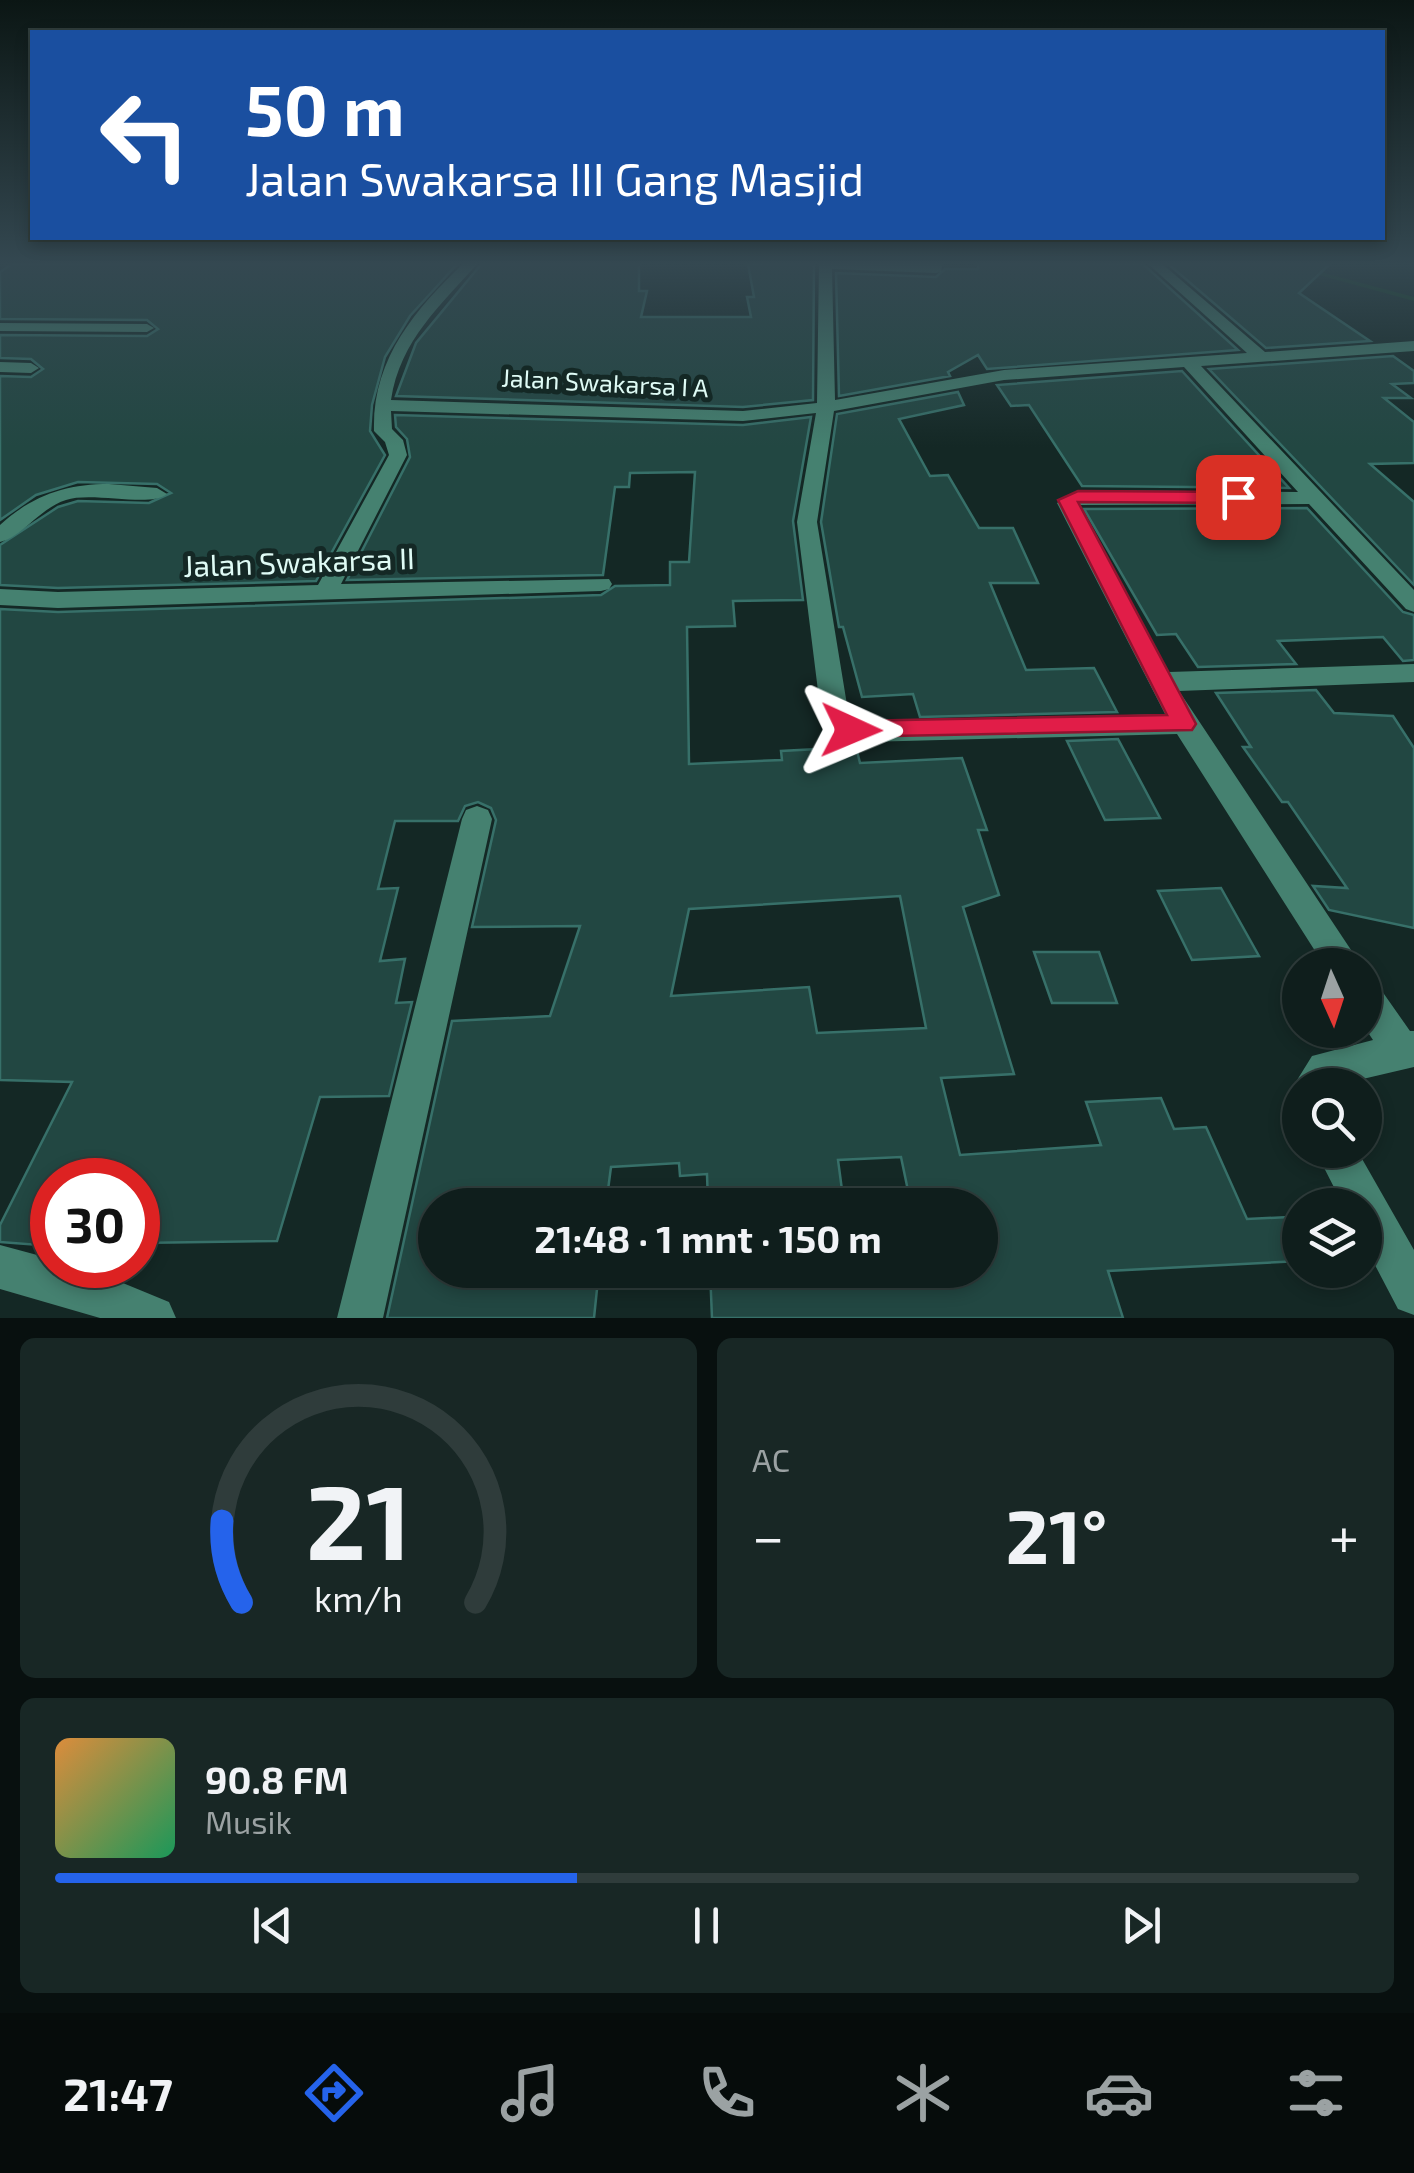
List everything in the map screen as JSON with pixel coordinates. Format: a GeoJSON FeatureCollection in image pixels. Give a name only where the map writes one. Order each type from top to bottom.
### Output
{"type":"FeatureCollection","features":[{"type":"Feature","properties":{"kind":"street"},"geometry":{"type":"LineString","coordinates":[[326,592],[398,455],[394,440],[383,431],[380,404],[394,358],[414,324]]}},
{"type":"Feature","properties":{"kind":"street"},"geometry":{"type":"LineString","coordinates":[[825,324],[826,407],[807,522],[834,715],[840,725],[865,732],[1184,724]]}},
{"type":"Feature","properties":{"kind":"street"},"geometry":{"type":"LineString","coordinates":[[1223,324],[1260,356]]}},
{"type":"Feature","properties":{"kind":"street"},"geometry":{"type":"LineString","coordinates":[[0,327],[147,328]]}},
{"type":"Feature","properties":{"kind":"street","name":"Jalan Swakarsa I A"},"geometry":{"type":"LineString","coordinates":[[380,404],[712,416],[826,407],[990,376],[1414,346]]}},
{"type":"Feature","properties":{"kind":"street"},"geometry":{"type":"LineString","coordinates":[[1187,361],[1414,604]]}},
{"type":"Feature","properties":{"kind":"street"},"geometry":{"type":"LineString","coordinates":[[0,367],[30,368]]}},
{"type":"Feature","properties":{"kind":"street"},"geometry":{"type":"LineString","coordinates":[[0,536],[27,508],[56,494],[85,490],[158,494]]}},
{"type":"Feature","properties":{"kind":"street"},"geometry":{"type":"LineString","coordinates":[[1317,498],[1078,496],[1068,500],[1184,724],[1333,948]]}},
{"type":"Feature","properties":{"kind":"street","name":"Jalan Swakarsa II"},"geometry":{"type":"LineString","coordinates":[[0,597],[58,600],[600,584]]}},
{"type":"Feature","properties":{"kind":"street"},"geometry":{"type":"LineString","coordinates":[[1163,682],[1414,673]]}},
{"type":"Feature","properties":{"kind":"street"},"geometry":{"type":"LineString","coordinates":[[360,1318],[477,819]]}},
{"type":"Feature","properties":{"kind":"street"},"geometry":{"type":"LineString","coordinates":[[1325,1068],[1408,1050],[1382,1017]]}},
{"type":"Feature","properties":{"kind":"street"},"geometry":{"type":"LineString","coordinates":[[1345,1168],[1414,1293]]}},
{"type":"Feature","properties":{"kind":"street"},"geometry":{"type":"LineString","coordinates":[[0,1267],[84,1289],[153,1318]]}},
{"type":"Feature","properties":{"kind":"building"},"geometry":{"type":"Polygon","coordinates":[[[151,324],[405,324],[385,357],[372,405],[370,431],[385,455],[316,581],[58,588],[0,585],[0,545],[58,507],[78,501],[149,503],[171,493],[157,484],[78,482],[36,495],[0,520],[0,376],[31,377],[43,369],[31,359],[0,358],[0,335],[147,336],[158,329],[151,324]]]}},
{"type":"Feature","properties":{"kind":"building"},"geometry":{"type":"Polygon","coordinates":[[[432,324],[814,324],[813,400],[743,407],[396,396],[416,343],[432,324]]]}},
{"type":"Feature","properties":{"kind":"building"},"geometry":{"type":"Polygon","coordinates":[[[837,324],[1209,324],[1238,350],[987,369],[978,355],[948,372],[950,376],[839,396],[837,324]]]}},
{"type":"Feature","properties":{"kind":"building"},"geometry":{"type":"Polygon","coordinates":[[[1237,324],[1344,324],[1370,341],[1266,348],[1237,324]]]}},
{"type":"Feature","properties":{"kind":"building"},"geometry":{"type":"Polygon","coordinates":[[[1393,356],[1414,371],[1414,383],[1392,384],[1411,398],[1384,398],[1414,422],[1414,463],[1370,464],[1414,502],[1414,585],[1209,369],[1393,356]]]}},
{"type":"Feature","properties":{"kind":"building"},"geometry":{"type":"Polygon","coordinates":[[[1182,371],[1289,488],[1082,486],[1029,405],[1011,406],[997,385],[1182,371]]]}},
{"type":"Feature","properties":{"kind":"building"},"geometry":{"type":"Polygon","coordinates":[[[958,392],[964,405],[899,419],[930,476],[948,475],[979,528],[1013,528],[1038,583],[990,583],[1026,670],[1094,668],[1117,712],[920,717],[913,694],[862,697],[843,627],[839,627],[821,522],[837,414],[958,392]]]}},
{"type":"Feature","properties":{"kind":"building"},"geometry":{"type":"Polygon","coordinates":[[[395,415],[743,425],[811,417],[793,521],[803,600],[733,601],[735,626],[687,627],[689,764],[782,760],[781,751],[856,747],[860,763],[962,758],[987,830],[978,830],[999,895],[963,907],[1014,1074],[941,1078],[960,1155],[1101,1145],[1086,1102],[1161,1098],[1174,1129],[1206,1127],[1247,1219],[1282,1217],[1282,1262],[1108,1271],[1123,1318],[712,1318],[711,1288],[998,1288],[998,1188],[907,1188],[901,1157],[838,1160],[842,1188],[707,1188],[707,1174],[680,1176],[679,1163],[611,1167],[608,1188],[418,1188],[418,1288],[597,1288],[594,1318],[387,1318],[452,1021],[550,1016],[580,926],[472,927],[496,820],[491,808],[478,802],[465,806],[458,821],[395,821],[378,889],[398,888],[380,961],[405,959],[396,1003],[412,1002],[389,1096],[320,1097],[277,1241],[160,1243],[160,1158],[34,1158],[72,1082],[0,1080],[0,609],[58,612],[601,595],[615,586],[670,585],[670,562],[689,562],[695,472],[630,473],[629,487],[615,487],[603,575],[347,580],[410,457],[407,439],[396,427],[395,415]],[[900,896],[689,909],[671,996],[809,987],[817,1033],[926,1028],[900,896]]]}},
{"type":"Feature","properties":{"kind":"building"},"geometry":{"type":"Polygon","coordinates":[[[1307,508],[1403,612],[1414,615],[1414,660],[1403,661],[1383,637],[1278,641],[1296,664],[1198,667],[1176,634],[1157,635],[1084,509],[1307,508]]]}},
{"type":"Feature","properties":{"kind":"building"},"geometry":{"type":"Polygon","coordinates":[[[1316,690],[1334,713],[1393,716],[1414,748],[1414,928],[1329,910],[1313,886],[1347,888],[1288,802],[1282,802],[1243,747],[1251,747],[1216,693],[1316,690]]]}},
{"type":"Feature","properties":{"kind":"building"},"geometry":{"type":"Polygon","coordinates":[[[1118,739],[1160,818],[1105,820],[1067,741],[1118,739]]]}},
{"type":"Feature","properties":{"kind":"building"},"geometry":{"type":"Polygon","coordinates":[[[1221,888],[1259,956],[1192,960],[1158,891],[1221,888]]]}},
{"type":"Feature","properties":{"kind":"building"},"geometry":{"type":"Polygon","coordinates":[[[1034,952],[1099,952],[1117,1003],[1052,1003],[1034,952]]]}},
{"type":"Feature","properties":{"kind":"building"},"geometry":{"type":"Polygon","coordinates":[[[30,1165],[30,1244],[0,1242],[0,1225],[30,1165]]]}},
{"type":"Feature","properties":{"kind":"route"},"geometry":{"type":"LineString","coordinates":[[851,730],[1184,724],[1067,503],[1078,496],[1238,497]]}}]}
